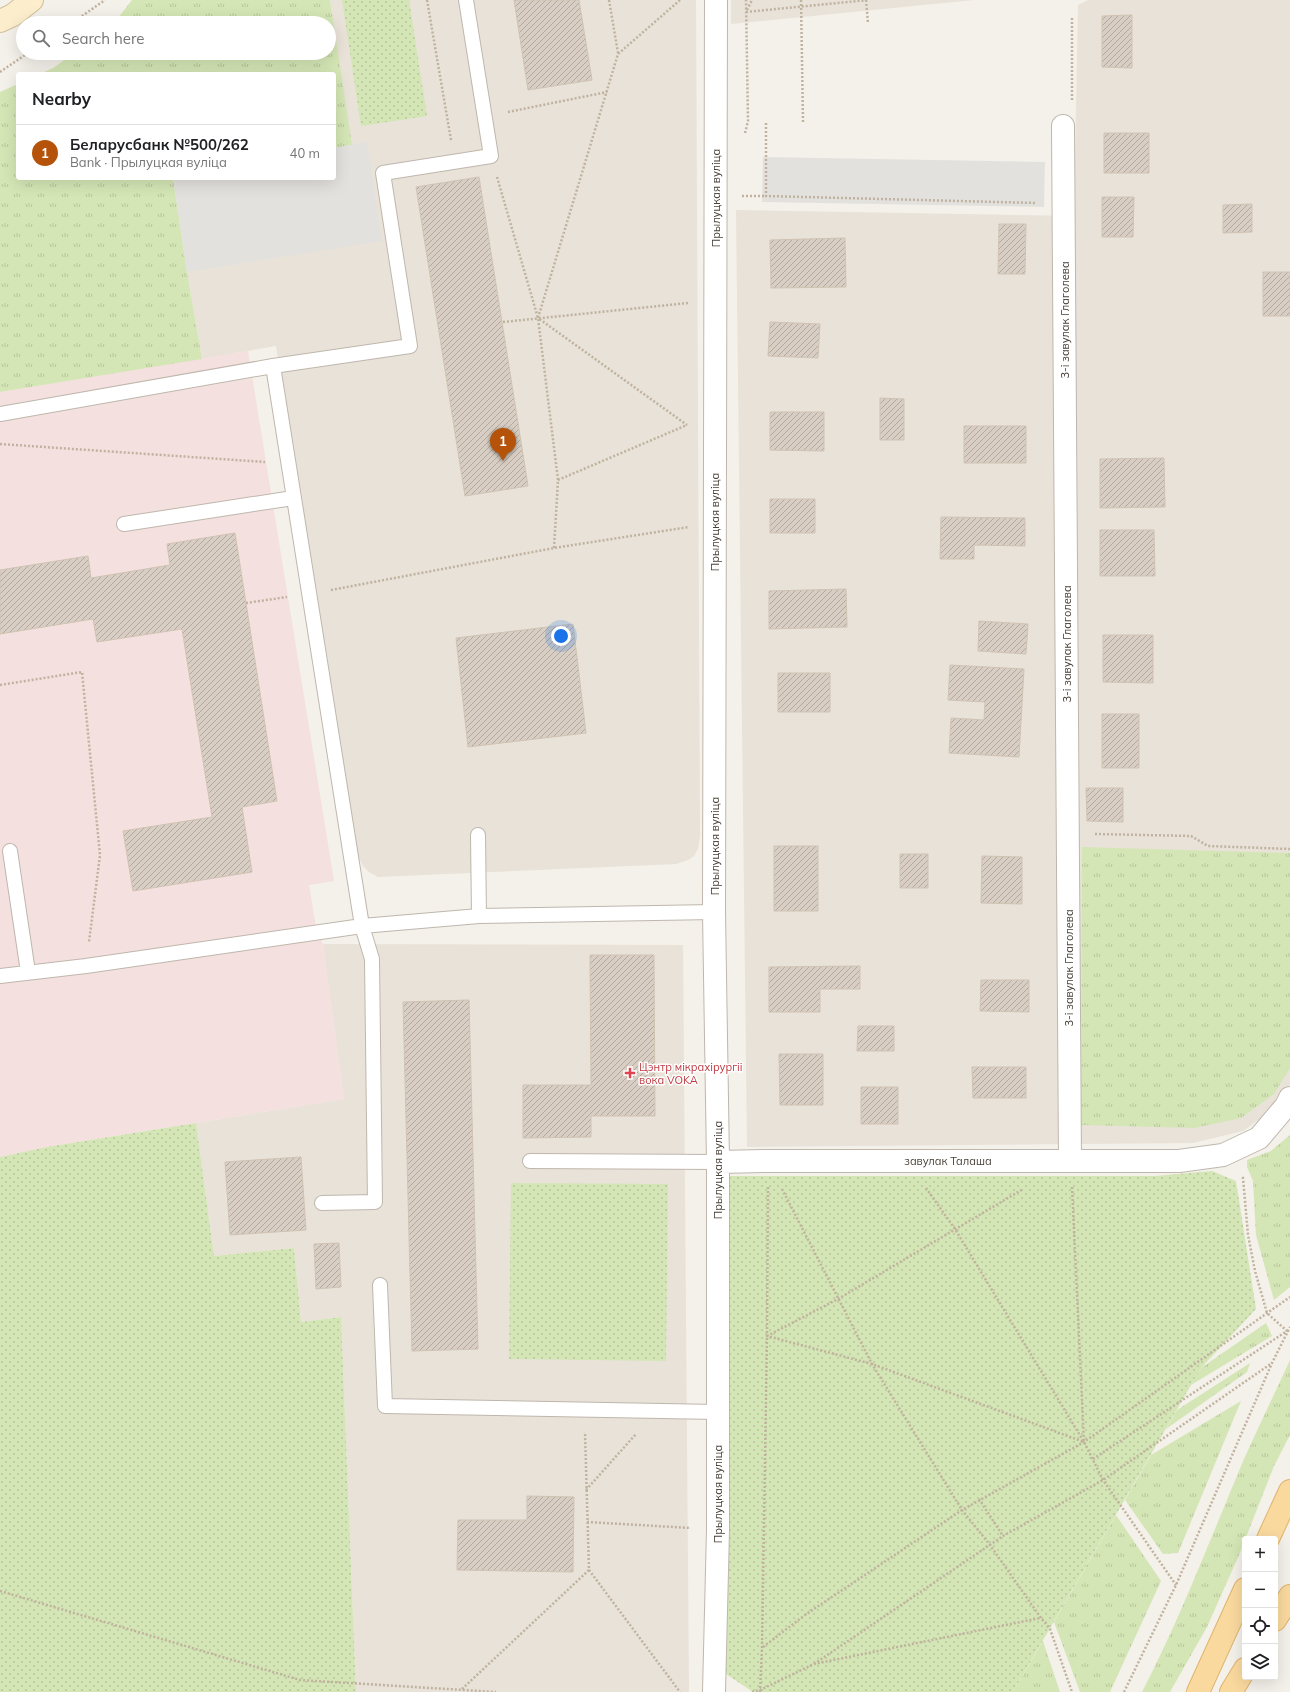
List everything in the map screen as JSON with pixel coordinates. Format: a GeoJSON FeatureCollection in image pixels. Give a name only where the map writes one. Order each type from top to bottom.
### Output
{"type":"FeatureCollection","features":[{"type":"Feature","properties":{"kind":"main road"},"geometry":{"type":"LineString","coordinates":[[1269,1536],[1290,1491]]}},
{"type":"Feature","properties":{"kind":"main road"},"geometry":{"type":"LineString","coordinates":[[1198,1692],[1242,1596]]}},
{"type":"Feature","properties":{"kind":"main road"},"geometry":{"type":"LineString","coordinates":[[1278,1615],[1290,1596]]}},
{"type":"Feature","properties":{"kind":"main road"},"geometry":{"type":"LineString","coordinates":[[1231,1692],[1242,1674]]}},
{"type":"Feature","properties":{"kind":"street"},"geometry":{"type":"LineString","coordinates":[[0,21],[13,15],[32,0]]}},
{"type":"Feature","properties":{"kind":"street","name":"Прылуцкая вуліца"},"geometry":{"type":"LineString","coordinates":[[714,1692],[718,1530],[718,1162],[714,912],[716,0]]}},
{"type":"Feature","properties":{"kind":"street","name":"3-і завулак Глаголева"},"geometry":{"type":"LineString","coordinates":[[1063,126],[1070,1161]]}},
{"type":"Feature","properties":{"kind":"street","name":"завулак Талаша"},"geometry":{"type":"LineString","coordinates":[[718,1162],[1179,1161],[1222,1155],[1259,1138],[1286,1106],[1290,1098]]}},
{"type":"Feature","properties":{"kind":"lane"},"geometry":{"type":"LineString","coordinates":[[0,414],[273,366],[410,346],[383,173],[491,156],[486,116],[466,0]]}},
{"type":"Feature","properties":{"kind":"lane"},"geometry":{"type":"LineString","coordinates":[[273,366],[362,926],[372,959],[375,1202],[322,1203]]}},
{"type":"Feature","properties":{"kind":"lane"},"geometry":{"type":"LineString","coordinates":[[124,524],[293,498]]}},
{"type":"Feature","properties":{"kind":"lane"},"geometry":{"type":"LineString","coordinates":[[478,835],[478,916]]}},
{"type":"Feature","properties":{"kind":"lane"},"geometry":{"type":"LineString","coordinates":[[10,851],[28,972]]}},
{"type":"Feature","properties":{"kind":"lane"},"geometry":{"type":"LineString","coordinates":[[0,976],[86,966],[362,926],[478,916],[714,912]]}},
{"type":"Feature","properties":{"kind":"lane"},"geometry":{"type":"LineString","coordinates":[[530,1161],[718,1162]]}},
{"type":"Feature","properties":{"kind":"lane"},"geometry":{"type":"LineString","coordinates":[[380,1285],[385,1406],[718,1412]]}},
{"type":"Feature","properties":{"kind":"path"},"geometry":{"type":"LineString","coordinates":[[82,16],[105,0]]}},
{"type":"Feature","properties":{"kind":"path"},"geometry":{"type":"LineString","coordinates":[[427,0],[454,161]]}},
{"type":"Feature","properties":{"kind":"path"},"geometry":{"type":"LineString","coordinates":[[538,318],[618,54],[609,0]]}},
{"type":"Feature","properties":{"kind":"path"},"geometry":{"type":"LineString","coordinates":[[618,54],[680,0]]}},
{"type":"Feature","properties":{"kind":"path"},"geometry":{"type":"LineString","coordinates":[[752,0],[746,12],[867,0],[868,23]]}},
{"type":"Feature","properties":{"kind":"path"},"geometry":{"type":"LineString","coordinates":[[801,0],[803,122]]}},
{"type":"Feature","properties":{"kind":"path"},"geometry":{"type":"LineString","coordinates":[[1063,126],[1072,108],[1072,16]]}},
{"type":"Feature","properties":{"kind":"path"},"geometry":{"type":"LineString","coordinates":[[0,72],[18,60]]}},
{"type":"Feature","properties":{"kind":"path"},"geometry":{"type":"LineString","coordinates":[[486,116],[607,92]]}},
{"type":"Feature","properties":{"kind":"path"},"geometry":{"type":"LineString","coordinates":[[766,123],[766,196]]}},
{"type":"Feature","properties":{"kind":"path"},"geometry":{"type":"LineString","coordinates":[[491,156],[538,318],[558,480],[554,548]]}},
{"type":"Feature","properties":{"kind":"path"},"geometry":{"type":"LineString","coordinates":[[737,196],[1064,204]]}},
{"type":"Feature","properties":{"kind":"path"},"geometry":{"type":"LineString","coordinates":[[502,322],[688,303]]}},
{"type":"Feature","properties":{"kind":"path"},"geometry":{"type":"LineString","coordinates":[[538,318],[687,425],[558,480]]}},
{"type":"Feature","properties":{"kind":"path"},"geometry":{"type":"LineString","coordinates":[[0,444],[288,464]]}},
{"type":"Feature","properties":{"kind":"path"},"geometry":{"type":"LineString","coordinates":[[246,603],[309,594],[554,548],[715,523]]}},
{"type":"Feature","properties":{"kind":"path"},"geometry":{"type":"LineString","coordinates":[[0,685],[82,672],[100,855],[86,966]]}},
{"type":"Feature","properties":{"kind":"path"},"geometry":{"type":"LineString","coordinates":[[1068,834],[1191,836],[1208,846],[1290,849]]}},
{"type":"Feature","properties":{"kind":"path"},"geometry":{"type":"LineString","coordinates":[[1222,1155],[1243,1178],[1248,1235],[1255,1271],[1267,1313],[1287,1331]]}},
{"type":"Feature","properties":{"kind":"path"},"geometry":{"type":"LineString","coordinates":[[768,1161],[872,1364],[962,1510],[990,1545],[1050,1629],[1072,1692]]}},
{"type":"Feature","properties":{"kind":"path"},"geometry":{"type":"LineString","coordinates":[[760,1691],[767,1336],[768,1161]]}},
{"type":"Feature","properties":{"kind":"path"},"geometry":{"type":"LineString","coordinates":[[907,1161],[955,1229],[1084,1442],[1094,1459],[1103,1480],[1176,1585]]}},
{"type":"Feature","properties":{"kind":"path"},"geometry":{"type":"LineString","coordinates":[[1070,1161],[1084,1442]]}},
{"type":"Feature","properties":{"kind":"path"},"geometry":{"type":"LineString","coordinates":[[767,1336],[838,1299],[1030,1185]]}},
{"type":"Feature","properties":{"kind":"path"},"geometry":{"type":"LineString","coordinates":[[762,1648],[805,1615],[978,1499],[1084,1442],[1290,1297]]}},
{"type":"Feature","properties":{"kind":"path"},"geometry":{"type":"LineString","coordinates":[[1124,1692],[1176,1585],[1272,1363],[1290,1327]]}},
{"type":"Feature","properties":{"kind":"path"},"geometry":{"type":"LineString","coordinates":[[1094,1459],[1287,1331]]}},
{"type":"Feature","properties":{"kind":"path"},"geometry":{"type":"LineString","coordinates":[[767,1336],[872,1364],[1084,1442]]}},
{"type":"Feature","properties":{"kind":"path"},"geometry":{"type":"LineString","coordinates":[[752,1692],[760,1691],[814,1664],[1002,1536],[1103,1480],[1272,1363]]}},
{"type":"Feature","properties":{"kind":"path"},"geometry":{"type":"LineString","coordinates":[[584,1410],[589,1570],[680,1692]]}},
{"type":"Feature","properties":{"kind":"path"},"geometry":{"type":"LineString","coordinates":[[586,1490],[656,1412]]}},
{"type":"Feature","properties":{"kind":"path"},"geometry":{"type":"LineString","coordinates":[[978,1499],[1002,1536]]}},
{"type":"Feature","properties":{"kind":"path"},"geometry":{"type":"LineString","coordinates":[[587,1522],[718,1530]]}},
{"type":"Feature","properties":{"kind":"path"},"geometry":{"type":"LineString","coordinates":[[462,1689],[589,1570]]}},
{"type":"Feature","properties":{"kind":"path"},"geometry":{"type":"LineString","coordinates":[[0,1591],[300,1680],[496,1692]]}},
{"type":"Feature","properties":{"kind":"path"},"geometry":{"type":"LineString","coordinates":[[814,1664],[1041,1618]]}},
{"type":"Feature","properties":{"kind":"shaded area"},"geometry":{"type":"Polygon","coordinates":[[[330,0],[696,0],[700,836],[698,849],[694,856],[688,860],[676,864],[378,877],[369,872],[363,866],[358,856],[276,346],[202,359],[173,180],[336,180],[336,148],[351,145],[336,41],[336,16],[332,16],[330,0]]]}},
{"type":"Feature","properties":{"kind":"shaded area"},"geometry":{"type":"Polygon","coordinates":[[[731,0],[974,0],[731,24],[731,0]]]}},
{"type":"Feature","properties":{"kind":"shaded area"},"geometry":{"type":"Polygon","coordinates":[[[1088,0],[1290,0],[1290,1084],[1275,1108],[1243,1131],[1193,1143],[747,1147],[736,210],[1074,216],[1078,5],[1088,0]]]}},
{"type":"Feature","properties":{"kind":"shaded area"},"geometry":{"type":"Polygon","coordinates":[[[367,142],[382,241],[187,272],[173,180],[336,180],[336,148],[367,142]]]}},
{"type":"Feature","properties":{"kind":"shaded area"},"geometry":{"type":"Polygon","coordinates":[[[763,157],[1045,162],[1044,207],[762,202],[763,157]]]}},
{"type":"Feature","properties":{"kind":"shaded area"},"geometry":{"type":"Polygon","coordinates":[[[248,351],[334,881],[309,885],[317,933],[323,944],[344,1099],[47,1147],[0,1157],[0,392],[248,351]]]}},
{"type":"Feature","properties":{"kind":"shaded area"},"geometry":{"type":"Polygon","coordinates":[[[323,944],[683,945],[689,1692],[356,1692],[341,1317],[301,1322],[294,1248],[214,1256],[196,1123],[344,1099],[323,944]]]}},
{"type":"Feature","properties":{"kind":"green space"},"geometry":{"type":"Polygon","coordinates":[[[132,0],[330,0],[332,16],[120,16],[132,0]]]}},
{"type":"Feature","properties":{"kind":"green space"},"geometry":{"type":"Polygon","coordinates":[[[342,0],[409,0],[427,116],[361,126],[342,0]]]}},
{"type":"Feature","properties":{"kind":"green space"},"geometry":{"type":"Polygon","coordinates":[[[336,40],[352,145],[336,148],[336,72],[44,72],[55,67],[64,60],[336,60],[336,40]]]}},
{"type":"Feature","properties":{"kind":"green space"},"geometry":{"type":"Polygon","coordinates":[[[16,85],[16,180],[173,180],[202,359],[0,392],[0,92],[16,85]]]}},
{"type":"Feature","properties":{"kind":"green space"},"geometry":{"type":"Polygon","coordinates":[[[1082,847],[1290,853],[1290,1068],[1274,1094],[1241,1118],[1194,1128],[1081,1125],[1082,847]]]}},
{"type":"Feature","properties":{"kind":"green space"},"geometry":{"type":"Polygon","coordinates":[[[196,1123],[214,1256],[294,1248],[301,1322],[341,1317],[356,1692],[0,1692],[0,1157],[47,1147],[196,1123]]]}},
{"type":"Feature","properties":{"kind":"green space"},"geometry":{"type":"Polygon","coordinates":[[[1290,1135],[1290,1287],[1274,1300],[1256,1235],[1253,1181],[1247,1167],[1247,1160],[1271,1151],[1290,1135]]]}},
{"type":"Feature","properties":{"kind":"green space"},"geometry":{"type":"Polygon","coordinates":[[[1212,1171],[1236,1181],[1256,1309],[1201,1368],[1013,1692],[753,1692],[723,1672],[730,1176],[1155,1176],[1212,1171]]]}},
{"type":"Feature","properties":{"kind":"green space"},"geometry":{"type":"Polygon","coordinates":[[[511,1183],[668,1184],[666,1361],[509,1359],[511,1183]]]}},
{"type":"Feature","properties":{"kind":"green space"},"geometry":{"type":"Polygon","coordinates":[[[1266,1323],[1272,1336],[1191,1385],[1201,1368],[1266,1323]]]}},
{"type":"Feature","properties":{"kind":"green space"},"geometry":{"type":"Polygon","coordinates":[[[1290,1360],[1290,1435],[1274,1466],[1246,1536],[1242,1536],[1242,1547],[1207,1627],[1170,1692],[1142,1692],[1183,1606],[1244,1459],[1290,1360]]]}},
{"type":"Feature","properties":{"kind":"green space"},"geometry":{"type":"Polygon","coordinates":[[[1250,1363],[1247,1372],[1166,1429],[1177,1410],[1250,1363]]]}},
{"type":"Feature","properties":{"kind":"green space"},"geometry":{"type":"Polygon","coordinates":[[[1241,1401],[1178,1553],[1163,1554],[1125,1500],[1151,1455],[1241,1401]]]}},
{"type":"Feature","properties":{"kind":"green space"},"geometry":{"type":"Polygon","coordinates":[[[1116,1515],[1161,1581],[1110,1692],[1080,1692],[1054,1622],[1116,1515]]]}},
{"type":"Feature","properties":{"kind":"green space"},"geometry":{"type":"Polygon","coordinates":[[[1043,1641],[1060,1692],[1013,1692],[1043,1641]]]}},
{"type":"Feature","properties":{"kind":"building"},"geometry":{"type":"Polygon","coordinates":[[[514,0],[579,0],[592,80],[528,90],[514,0]]]}},
{"type":"Feature","properties":{"kind":"building"},"geometry":{"type":"Polygon","coordinates":[[[1132,15],[1132,68],[1102,67],[1102,16],[1132,15]]]}},
{"type":"Feature","properties":{"kind":"building"},"geometry":{"type":"Polygon","coordinates":[[[1104,133],[1149,133],[1149,173],[1104,173],[1104,133]]]}},
{"type":"Feature","properties":{"kind":"building"},"geometry":{"type":"Polygon","coordinates":[[[479,177],[528,486],[465,496],[416,187],[479,177]]]}},
{"type":"Feature","properties":{"kind":"building"},"geometry":{"type":"Polygon","coordinates":[[[1102,197],[1134,197],[1133,237],[1102,237],[1102,197]]]}},
{"type":"Feature","properties":{"kind":"building"},"geometry":{"type":"Polygon","coordinates":[[[1252,204],[1252,232],[1223,233],[1223,205],[1252,204]]]}},
{"type":"Feature","properties":{"kind":"building"},"geometry":{"type":"Polygon","coordinates":[[[999,224],[1026,224],[1025,274],[998,274],[999,224]]]}},
{"type":"Feature","properties":{"kind":"building"},"geometry":{"type":"Polygon","coordinates":[[[845,238],[846,287],[771,288],[770,240],[845,238]]]}},
{"type":"Feature","properties":{"kind":"building"},"geometry":{"type":"Polygon","coordinates":[[[1263,272],[1290,272],[1290,316],[1263,316],[1263,272]]]}},
{"type":"Feature","properties":{"kind":"building"},"geometry":{"type":"Polygon","coordinates":[[[770,322],[820,324],[818,358],[768,356],[770,322]]]}},
{"type":"Feature","properties":{"kind":"building"},"geometry":{"type":"Polygon","coordinates":[[[880,398],[904,399],[904,440],[880,440],[880,398]]]}},
{"type":"Feature","properties":{"kind":"building"},"geometry":{"type":"Polygon","coordinates":[[[770,412],[824,412],[824,451],[770,450],[770,412]]]}},
{"type":"Feature","properties":{"kind":"building"},"geometry":{"type":"Polygon","coordinates":[[[964,426],[1026,426],[1026,463],[964,463],[964,426]]]}},
{"type":"Feature","properties":{"kind":"building"},"geometry":{"type":"Polygon","coordinates":[[[1164,458],[1165,507],[1100,508],[1100,459],[1164,458]]]}},
{"type":"Feature","properties":{"kind":"building"},"geometry":{"type":"Polygon","coordinates":[[[770,499],[815,499],[815,533],[770,533],[770,499]]]}},
{"type":"Feature","properties":{"kind":"building"},"geometry":{"type":"Polygon","coordinates":[[[941,517],[1025,518],[1025,546],[974,545],[974,559],[940,559],[941,517]]]}},
{"type":"Feature","properties":{"kind":"building"},"geometry":{"type":"Polygon","coordinates":[[[1100,530],[1154,530],[1155,576],[1100,576],[1100,530]]]}},
{"type":"Feature","properties":{"kind":"building"},"geometry":{"type":"Polygon","coordinates":[[[235,533],[277,801],[242,807],[252,872],[133,891],[123,831],[212,817],[182,629],[97,642],[93,619],[0,634],[0,570],[88,556],[91,578],[170,565],[167,544],[235,533]]]}},
{"type":"Feature","properties":{"kind":"building"},"geometry":{"type":"Polygon","coordinates":[[[846,589],[847,627],[769,629],[769,591],[846,589]]]}},
{"type":"Feature","properties":{"kind":"building"},"geometry":{"type":"Polygon","coordinates":[[[979,621],[1028,624],[1026,654],[978,651],[979,621]]]}},
{"type":"Feature","properties":{"kind":"building"},"geometry":{"type":"Polygon","coordinates":[[[573,624],[586,733],[468,747],[456,638],[573,624]]]}},
{"type":"Feature","properties":{"kind":"building"},"geometry":{"type":"Polygon","coordinates":[[[1103,635],[1153,635],[1153,683],[1103,682],[1103,635]]]}},
{"type":"Feature","properties":{"kind":"building"},"geometry":{"type":"Polygon","coordinates":[[[950,665],[1024,669],[1019,757],[949,753],[951,718],[984,720],[985,702],[948,700],[950,665]]]}},
{"type":"Feature","properties":{"kind":"building"},"geometry":{"type":"Polygon","coordinates":[[[778,673],[830,673],[830,712],[778,712],[778,673]]]}},
{"type":"Feature","properties":{"kind":"building"},"geometry":{"type":"Polygon","coordinates":[[[1102,714],[1139,714],[1139,768],[1102,768],[1102,714]]]}},
{"type":"Feature","properties":{"kind":"building"},"geometry":{"type":"Polygon","coordinates":[[[1086,788],[1123,788],[1123,822],[1087,821],[1086,788]]]}},
{"type":"Feature","properties":{"kind":"building"},"geometry":{"type":"Polygon","coordinates":[[[774,846],[818,846],[818,911],[774,911],[774,846]]]}},
{"type":"Feature","properties":{"kind":"building"},"geometry":{"type":"Polygon","coordinates":[[[900,854],[928,854],[928,888],[900,888],[900,854]]]}},
{"type":"Feature","properties":{"kind":"building"},"geometry":{"type":"Polygon","coordinates":[[[982,856],[1022,857],[1022,904],[981,903],[982,856]]]}},
{"type":"Feature","properties":{"kind":"building"},"geometry":{"type":"Polygon","coordinates":[[[590,955],[654,955],[655,1116],[591,1116],[591,1137],[523,1138],[523,1085],[591,1085],[590,955]]]}},
{"type":"Feature","properties":{"kind":"building"},"geometry":{"type":"Polygon","coordinates":[[[860,966],[860,989],[820,989],[820,1012],[769,1012],[769,967],[860,966]]]}},
{"type":"Feature","properties":{"kind":"building"},"geometry":{"type":"Polygon","coordinates":[[[981,980],[1029,980],[1029,1012],[980,1011],[981,980]]]}},
{"type":"Feature","properties":{"kind":"building"},"geometry":{"type":"Polygon","coordinates":[[[469,1000],[478,1349],[412,1351],[403,1002],[469,1000]]]}},
{"type":"Feature","properties":{"kind":"building"},"geometry":{"type":"Polygon","coordinates":[[[858,1026],[894,1026],[894,1051],[857,1051],[858,1026]]]}},
{"type":"Feature","properties":{"kind":"building"},"geometry":{"type":"Polygon","coordinates":[[[779,1054],[823,1054],[823,1105],[780,1105],[779,1054]]]}},
{"type":"Feature","properties":{"kind":"building"},"geometry":{"type":"Polygon","coordinates":[[[972,1067],[1026,1067],[1026,1098],[973,1098],[972,1067]]]}},
{"type":"Feature","properties":{"kind":"building"},"geometry":{"type":"Polygon","coordinates":[[[861,1087],[898,1087],[898,1124],[861,1124],[861,1087]]]}},
{"type":"Feature","properties":{"kind":"building"},"geometry":{"type":"Polygon","coordinates":[[[301,1157],[306,1230],[230,1235],[225,1162],[301,1157]]]}},
{"type":"Feature","properties":{"kind":"building"},"geometry":{"type":"Polygon","coordinates":[[[339,1243],[341,1287],[316,1289],[314,1244],[339,1243]]]}},
{"type":"Feature","properties":{"kind":"building"},"geometry":{"type":"Polygon","coordinates":[[[527,1496],[574,1497],[573,1572],[457,1570],[458,1520],[527,1520],[527,1496]]]}},
{"type":"Feature","properties":{"kind":"place","name":"Беларусбанк №500/262"},"geometry":{"type":"Point","coordinates":[503,461]}},
{"type":"Feature","properties":{"kind":"place","name":"Цэнтр мікрахірургіі вока VOKA"},"geometry":{"type":"Point","coordinates":[630,1073]}}]}
